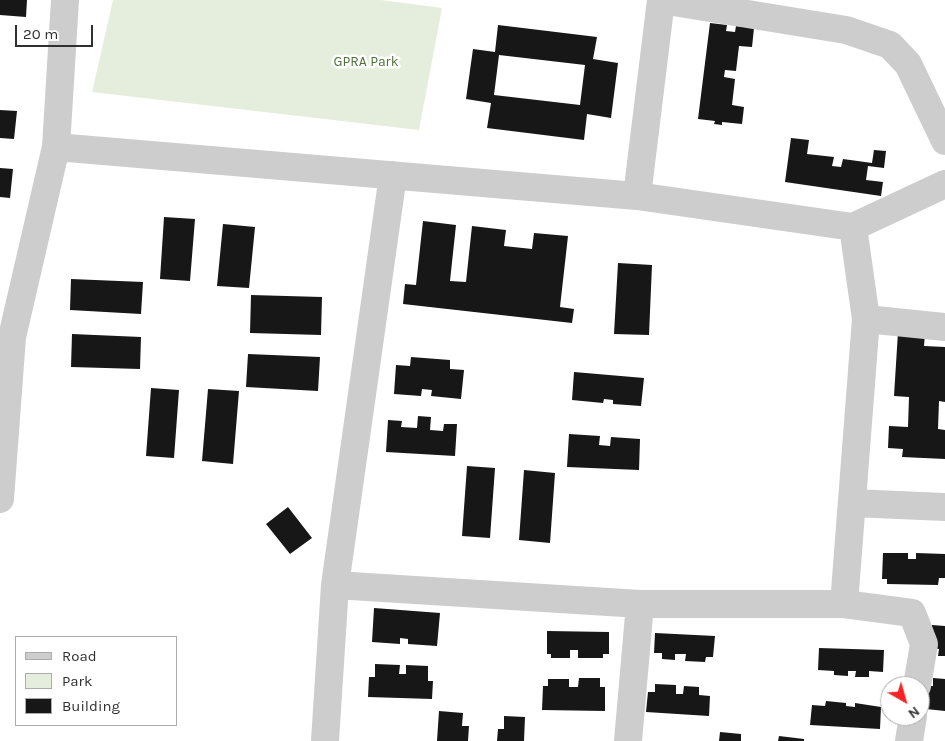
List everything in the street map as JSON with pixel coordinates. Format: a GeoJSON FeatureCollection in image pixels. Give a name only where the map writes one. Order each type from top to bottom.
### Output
{"type":"FeatureCollection","features":[{"type":"Feature","properties":{"kind":"street"},"geometry":{"type":"LineString","coordinates":[[0,499],[6,336],[56,147],[66,0]]}},
{"type":"Feature","properties":{"kind":"street"},"geometry":{"type":"LineString","coordinates":[[636,196],[661,0],[846,30],[890,45],[908,64],[945,141]]}},
{"type":"Feature","properties":{"kind":"street"},"geometry":{"type":"LineString","coordinates":[[56,147],[636,196],[854,227],[945,184]]}},
{"type":"Feature","properties":{"kind":"street"},"geometry":{"type":"LineString","coordinates":[[325,741],[335,585],[393,175]]}},
{"type":"Feature","properties":{"kind":"street"},"geometry":{"type":"LineString","coordinates":[[844,604],[866,320],[854,227]]}},
{"type":"Feature","properties":{"kind":"street"},"geometry":{"type":"LineString","coordinates":[[866,320],[945,328]]}},
{"type":"Feature","properties":{"kind":"street"},"geometry":{"type":"LineString","coordinates":[[852,503],[945,508]]}},
{"type":"Feature","properties":{"kind":"street"},"geometry":{"type":"LineString","coordinates":[[335,585],[640,604],[844,604],[912,613],[924,644],[919,676]]}},
{"type":"Feature","properties":{"kind":"street"},"geometry":{"type":"LineString","coordinates":[[628,741],[640,604]]}},
{"type":"Feature","properties":{"kind":"street"},"geometry":{"type":"LineString","coordinates":[[909,741],[911,726]]}},
{"type":"Feature","properties":{"kind":"green space","name":"GPRA Park"},"geometry":{"type":"Polygon","coordinates":[[[113,0],[381,0],[442,8],[419,130],[92,92],[113,0]]]}},
{"type":"Feature","properties":{"kind":"building"},"geometry":{"type":"Polygon","coordinates":[[[0,0],[27,0],[26,17],[0,15],[0,0]]]}},
{"type":"Feature","properties":{"kind":"building"},"geometry":{"type":"Polygon","coordinates":[[[710,23],[727,25],[726,31],[735,32],[736,26],[754,28],[752,47],[739,46],[736,71],[725,70],[724,77],[735,79],[732,105],[744,107],[742,124],[722,122],[722,125],[714,124],[715,121],[698,119],[710,23]]]}},
{"type":"Feature","properties":{"kind":"building"},"geometry":{"type":"Polygon","coordinates":[[[498,25],[597,37],[593,59],[618,63],[611,118],[587,114],[584,140],[487,128],[491,103],[466,99],[473,49],[495,52],[498,25]],[[499,55],[494,95],[580,105],[585,65],[499,55]]]}},
{"type":"Feature","properties":{"kind":"building"},"geometry":{"type":"Polygon","coordinates":[[[0,110],[17,111],[14,139],[0,138],[0,110]]]}},
{"type":"Feature","properties":{"kind":"building"},"geometry":{"type":"Polygon","coordinates":[[[791,138],[809,140],[807,154],[834,157],[832,166],[841,167],[843,159],[872,163],[874,150],[886,151],[884,168],[868,166],[866,180],[883,182],[881,196],[785,182],[791,138]]]}},
{"type":"Feature","properties":{"kind":"building"},"geometry":{"type":"Polygon","coordinates":[[[0,168],[13,169],[10,198],[0,197],[0,168]]]}},
{"type":"Feature","properties":{"kind":"building"},"geometry":{"type":"Polygon","coordinates":[[[164,217],[195,219],[190,281],[160,279],[164,217]]]}},
{"type":"Feature","properties":{"kind":"building"},"geometry":{"type":"Polygon","coordinates":[[[423,221],[456,225],[450,281],[466,282],[472,226],[506,230],[504,246],[532,249],[534,233],[568,236],[560,307],[574,309],[572,323],[403,304],[405,284],[416,285],[423,221]]]}},
{"type":"Feature","properties":{"kind":"building"},"geometry":{"type":"Polygon","coordinates":[[[223,224],[255,227],[249,288],[217,286],[223,224]]]}},
{"type":"Feature","properties":{"kind":"building"},"geometry":{"type":"Polygon","coordinates":[[[618,263],[652,265],[649,335],[614,334],[618,263]]]}},
{"type":"Feature","properties":{"kind":"building"},"geometry":{"type":"Polygon","coordinates":[[[71,279],[143,282],[141,314],[70,310],[71,279]]]}},
{"type":"Feature","properties":{"kind":"building"},"geometry":{"type":"Polygon","coordinates":[[[251,295],[322,297],[321,335],[250,333],[251,295]]]}},
{"type":"Feature","properties":{"kind":"building"},"geometry":{"type":"Polygon","coordinates":[[[898,332],[925,334],[924,346],[945,347],[945,402],[939,401],[938,429],[945,430],[945,459],[902,457],[903,449],[888,448],[889,426],[908,427],[909,397],[894,396],[898,332]]]}},
{"type":"Feature","properties":{"kind":"building"},"geometry":{"type":"Polygon","coordinates":[[[72,334],[141,337],[140,369],[71,367],[72,334]]]}},
{"type":"Feature","properties":{"kind":"building"},"geometry":{"type":"Polygon","coordinates":[[[248,354],[320,357],[318,391],[246,387],[248,354]]]}},
{"type":"Feature","properties":{"kind":"building"},"geometry":{"type":"Polygon","coordinates":[[[411,357],[450,360],[450,369],[464,370],[461,399],[431,396],[432,390],[422,389],[421,396],[394,394],[396,365],[410,366],[411,357]]]}},
{"type":"Feature","properties":{"kind":"building"},"geometry":{"type":"Polygon","coordinates":[[[574,372],[644,378],[641,406],[613,404],[613,400],[604,399],[603,403],[572,400],[574,372]]]}},
{"type":"Feature","properties":{"kind":"building"},"geometry":{"type":"Polygon","coordinates":[[[151,388],[179,390],[174,458],[146,456],[151,388]]]}},
{"type":"Feature","properties":{"kind":"building"},"geometry":{"type":"Polygon","coordinates":[[[208,389],[239,391],[233,464],[202,461],[208,389]]]}},
{"type":"Feature","properties":{"kind":"building"},"geometry":{"type":"Polygon","coordinates":[[[418,416],[431,417],[430,430],[443,431],[444,424],[457,424],[455,456],[386,452],[388,420],[402,421],[401,427],[417,428],[418,416]]]}},
{"type":"Feature","properties":{"kind":"building"},"geometry":{"type":"Polygon","coordinates":[[[569,434],[600,436],[599,445],[610,446],[611,437],[640,439],[639,470],[567,467],[569,434]]]}},
{"type":"Feature","properties":{"kind":"building"},"geometry":{"type":"Polygon","coordinates":[[[467,466],[495,468],[490,538],[462,536],[467,466]]]}},
{"type":"Feature","properties":{"kind":"building"},"geometry":{"type":"Polygon","coordinates":[[[524,470],[555,473],[550,543],[519,540],[524,470]]]}},
{"type":"Feature","properties":{"kind":"building"},"geometry":{"type":"Polygon","coordinates":[[[288,507],[312,538],[290,554],[266,524],[288,507]]]}},
{"type":"Feature","properties":{"kind":"building"},"geometry":{"type":"Polygon","coordinates":[[[883,553],[908,553],[908,559],[916,559],[916,553],[945,554],[945,578],[939,578],[938,585],[887,584],[887,579],[882,579],[883,553]]]}},
{"type":"Feature","properties":{"kind":"building"},"geometry":{"type":"Polygon","coordinates":[[[374,608],[440,613],[437,646],[408,644],[408,639],[400,638],[400,644],[372,642],[374,608]]]}},
{"type":"Feature","properties":{"kind":"building"},"geometry":{"type":"Polygon","coordinates":[[[932,625],[945,626],[945,656],[938,656],[939,649],[930,648],[932,625]]]}},
{"type":"Feature","properties":{"kind":"building"},"geometry":{"type":"Polygon","coordinates":[[[547,631],[609,632],[609,654],[603,654],[603,658],[578,658],[578,650],[570,650],[570,658],[551,658],[551,654],[547,654],[547,631]]]}},
{"type":"Feature","properties":{"kind":"building"},"geometry":{"type":"Polygon","coordinates":[[[655,633],[715,636],[713,657],[706,657],[705,662],[685,661],[686,654],[675,654],[675,660],[662,659],[662,653],[654,653],[655,633]]]}},
{"type":"Feature","properties":{"kind":"building"},"geometry":{"type":"Polygon","coordinates":[[[819,648],[884,650],[883,672],[869,671],[869,677],[855,677],[856,671],[848,671],[848,676],[834,675],[834,671],[818,670],[819,648]]]}},
{"type":"Feature","properties":{"kind":"building"},"geometry":{"type":"Polygon","coordinates":[[[375,664],[400,665],[399,674],[406,674],[406,665],[428,666],[428,681],[433,681],[432,699],[368,697],[369,677],[375,677],[375,664]]]}},
{"type":"Feature","properties":{"kind":"building"},"geometry":{"type":"Polygon","coordinates":[[[579,678],[600,678],[600,687],[605,687],[605,711],[542,710],[543,686],[548,686],[548,679],[569,679],[569,687],[578,687],[579,678]]]}},
{"type":"Feature","properties":{"kind":"building"},"geometry":{"type":"Polygon","coordinates":[[[933,678],[945,679],[945,711],[930,709],[930,686],[933,686],[933,678]]]}},
{"type":"Feature","properties":{"kind":"building"},"geometry":{"type":"Polygon","coordinates":[[[655,684],[676,685],[676,694],[683,694],[684,686],[699,687],[699,695],[710,696],[709,716],[646,712],[648,692],[655,692],[655,684]]]}},
{"type":"Feature","properties":{"kind":"building"},"geometry":{"type":"Polygon","coordinates":[[[826,701],[846,703],[846,706],[855,707],[855,703],[880,707],[880,729],[810,725],[812,705],[825,706],[826,701]]]}},
{"type":"Feature","properties":{"kind":"building"},"geometry":{"type":"Polygon","coordinates":[[[439,711],[463,713],[462,726],[469,726],[468,741],[437,741],[439,711]]]}},
{"type":"Feature","properties":{"kind":"building"},"geometry":{"type":"Polygon","coordinates":[[[504,716],[525,717],[524,741],[497,741],[498,729],[504,729],[504,716]]]}},
{"type":"Feature","properties":{"kind":"building"},"geometry":{"type":"Polygon","coordinates":[[[720,732],[741,734],[741,741],[719,741],[720,732]]]}},
{"type":"Feature","properties":{"kind":"building"},"geometry":{"type":"Polygon","coordinates":[[[779,736],[804,739],[804,741],[778,741],[779,736]]]}}]}
